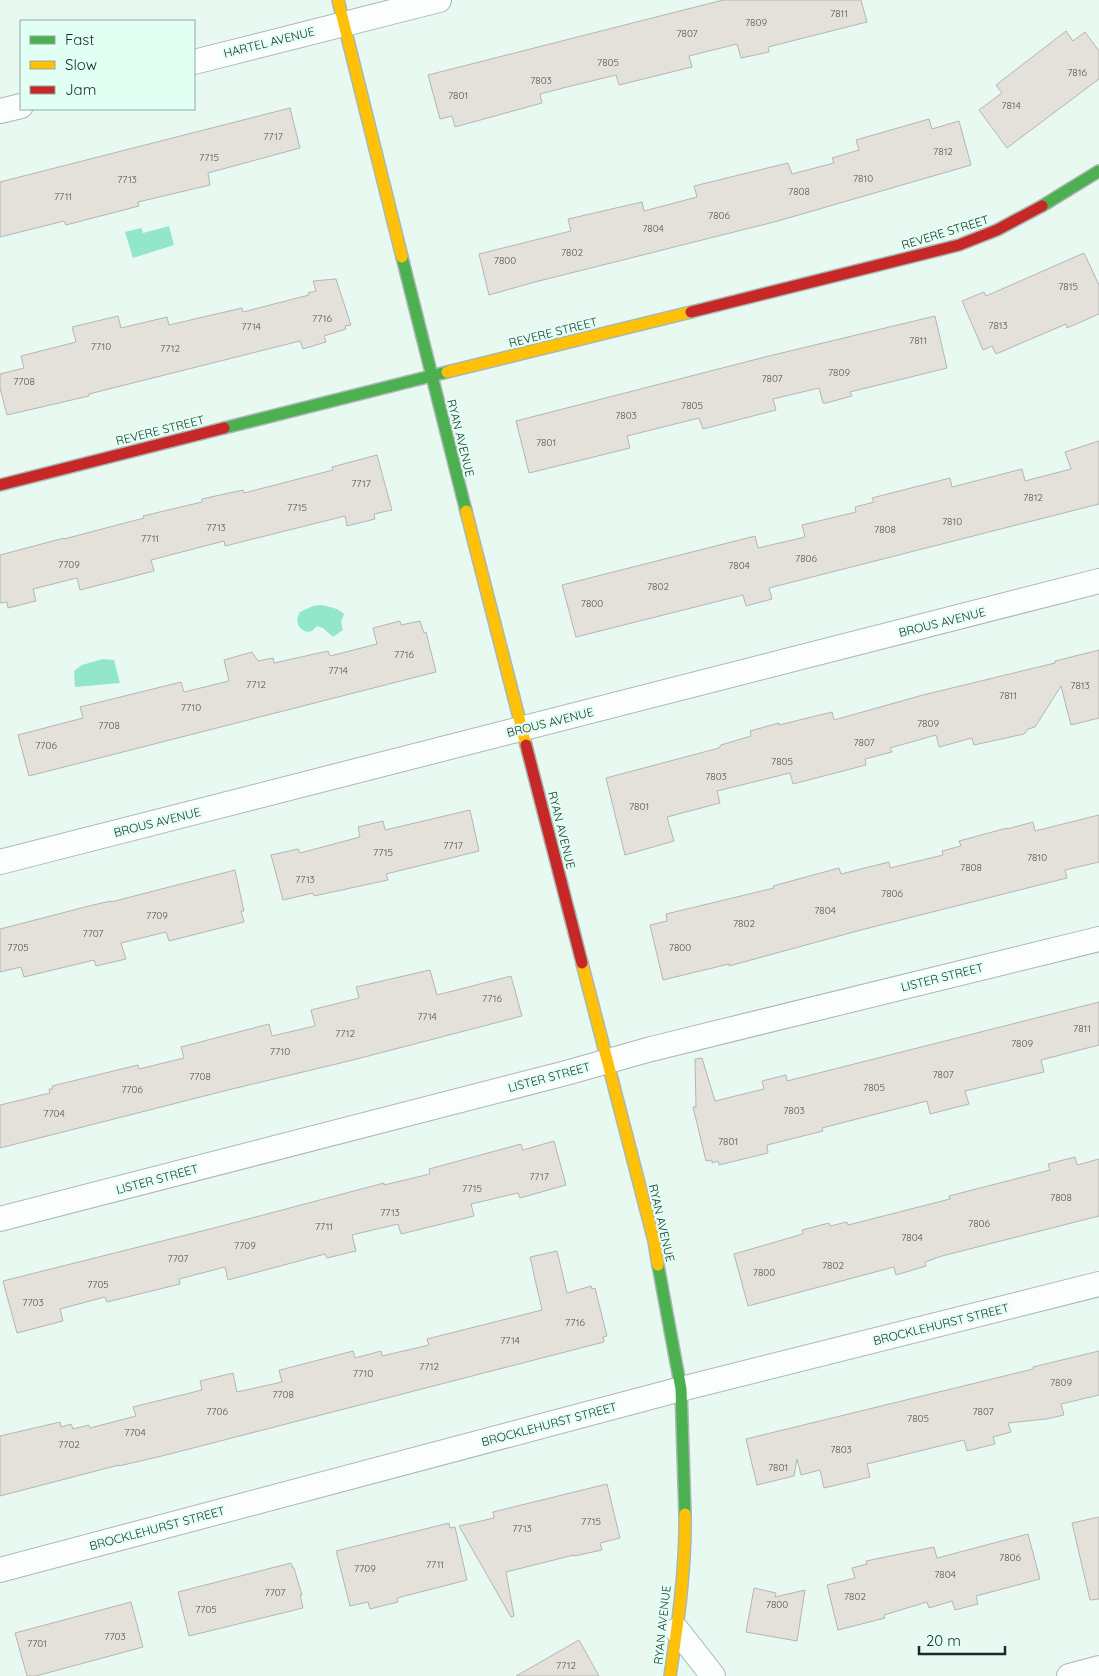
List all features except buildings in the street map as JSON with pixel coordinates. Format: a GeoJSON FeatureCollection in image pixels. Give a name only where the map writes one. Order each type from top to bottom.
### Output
{"type":"FeatureCollection","features":[{"type":"Feature","properties":{"kind":"street","name":"RYAN AVENUE"},"geometry":{"type":"LineString","coordinates":[[338,0],[431,376],[654,1241],[681,1389],[685,1531],[677,1630],[670,1676]]}},
{"type":"Feature","properties":{"kind":"street","name":"HARTEL AVENUE"},"geometry":{"type":"LineString","coordinates":[[195,62],[438,0]]}},
{"type":"Feature","properties":{"kind":"street"},"geometry":{"type":"LineString","coordinates":[[0,112],[20,106]]}},
{"type":"Feature","properties":{"kind":"street","name":"REVERE STREET"},"geometry":{"type":"LineString","coordinates":[[0,485],[937,251],[980,238],[1010,224],[1099,171]]}},
{"type":"Feature","properties":{"kind":"street","name":"BROUS AVENUE"},"geometry":{"type":"LineString","coordinates":[[0,862],[1099,581]]}},
{"type":"Feature","properties":{"kind":"street","name":"LISTER STREET"},"geometry":{"type":"LineString","coordinates":[[0,1219],[651,1049],[1099,939]]}},
{"type":"Feature","properties":{"kind":"street","name":"BROCKLEHURST STREET"},"geometry":{"type":"LineString","coordinates":[[0,1570],[681,1389],[1099,1284]]}},
{"type":"Feature","properties":{"kind":"street"},"geometry":{"type":"LineString","coordinates":[[677,1630],[713,1676]]}},
{"type":"Feature","properties":{"kind":"street"},"geometry":{"type":"LineString","coordinates":[[1069,1676],[1099,1668]]}},
{"type":"Feature","properties":{"kind":"shaded area"},"geometry":{"type":"Polygon","coordinates":[[[169,226],[174,245],[133,258],[125,232],[141,228],[143,233],[169,226]]]}},
{"type":"Feature","properties":{"kind":"shaded area"},"geometry":{"type":"Polygon","coordinates":[[[322,605],[337,609],[344,614],[341,622],[343,630],[333,637],[323,628],[317,626],[312,631],[307,632],[298,624],[300,612],[313,606],[322,605]]]}},
{"type":"Feature","properties":{"kind":"shaded area"},"geometry":{"type":"Polygon","coordinates":[[[103,659],[114,660],[120,683],[75,687],[74,671],[82,665],[103,659]]]}},
{"type":"Feature","properties":{"kind":"traffic: fast"},"geometry":{"type":"LineString","coordinates":[[1042,206],[1099,171]]}},
{"type":"Feature","properties":{"kind":"traffic: fast"},"geometry":{"type":"LineString","coordinates":[[402,257],[466,511]]}},
{"type":"Feature","properties":{"kind":"traffic: fast"},"geometry":{"type":"LineString","coordinates":[[224,428],[447,372]]}},
{"type":"Feature","properties":{"kind":"traffic: fast"},"geometry":{"type":"LineString","coordinates":[[658,1265],[681,1389],[685,1514]]}},
{"type":"Feature","properties":{"kind":"traffic: slow"},"geometry":{"type":"LineString","coordinates":[[338,0],[402,257]]}},
{"type":"Feature","properties":{"kind":"traffic: slow"},"geometry":{"type":"LineString","coordinates":[[447,372],[691,312]]}},
{"type":"Feature","properties":{"kind":"traffic: slow"},"geometry":{"type":"LineString","coordinates":[[466,511],[526,745]]}},
{"type":"Feature","properties":{"kind":"traffic: slow"},"geometry":{"type":"LineString","coordinates":[[582,963],[654,1241],[658,1265]]}},
{"type":"Feature","properties":{"kind":"traffic: slow"},"geometry":{"type":"LineString","coordinates":[[670,1676],[683,1575],[685,1514]]}},
{"type":"Feature","properties":{"kind":"traffic: jam"},"geometry":{"type":"LineString","coordinates":[[691,312],[959,245],[997,230],[1042,206]]}},
{"type":"Feature","properties":{"kind":"traffic: jam"},"geometry":{"type":"LineString","coordinates":[[0,485],[224,428]]}},
{"type":"Feature","properties":{"kind":"traffic: jam"},"geometry":{"type":"LineString","coordinates":[[526,745],[582,963]]}}]}
